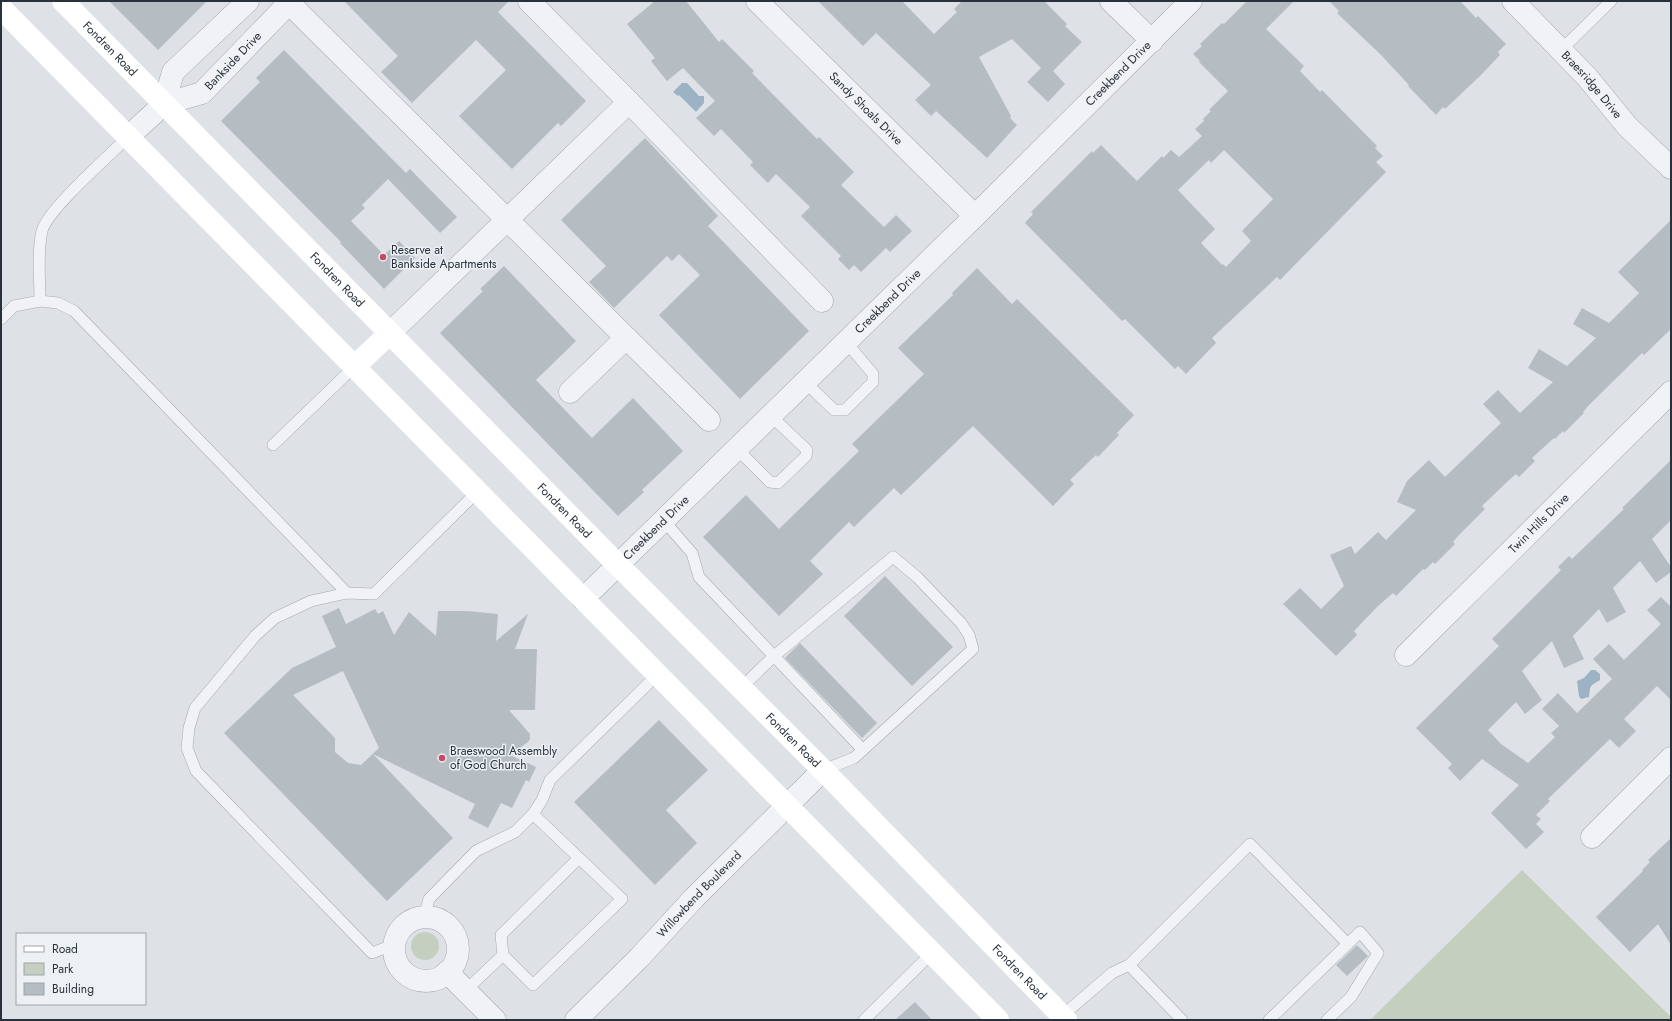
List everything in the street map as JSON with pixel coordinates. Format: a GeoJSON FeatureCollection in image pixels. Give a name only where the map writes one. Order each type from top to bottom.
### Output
{"type":"FeatureCollection","features":[{"type":"Feature","properties":{"kind":"main road","name":"Fondren Road"},"geometry":{"type":"LineString","coordinates":[[63,1],[619,566],[823,770],[1064,1018]]}},
{"type":"Feature","properties":{"kind":"main road"},"geometry":{"type":"LineString","coordinates":[[1,8],[998,1020]]}},
{"type":"Feature","properties":{"kind":"main road"},"geometry":{"type":"LineString","coordinates":[[354,367],[390,333]]}},
{"type":"Feature","properties":{"kind":"street"},"geometry":{"type":"LineString","coordinates":[[164,104],[173,72],[248,1]]}},
{"type":"Feature","properties":{"kind":"street"},"geometry":{"type":"LineString","coordinates":[[529,1],[822,301]]}},
{"type":"Feature","properties":{"kind":"street","name":"Sandy Shoals Drive"},"geometry":{"type":"LineString","coordinates":[[757,1],[975,216]]}},
{"type":"Feature","properties":{"kind":"street"},"geometry":{"type":"LineString","coordinates":[[1111,1],[1152,41]]}},
{"type":"Feature","properties":{"kind":"street","name":"Creekbend Drive"},"geometry":{"type":"LineString","coordinates":[[583,599],[619,566],[975,216],[1191,1]]}},
{"type":"Feature","properties":{"kind":"street","name":"Braesridge Drive"},"geometry":{"type":"LineString","coordinates":[[1513,1],[1560,51],[1587,77],[1627,126],[1671,168]]}},
{"type":"Feature","properties":{"kind":"street"},"geometry":{"type":"LineString","coordinates":[[290,2],[708,420]]}},
{"type":"Feature","properties":{"kind":"street","name":"Bankside Drive"},"geometry":{"type":"LineString","coordinates":[[128,137],[164,104],[202,92],[290,2]]}},
{"type":"Feature","properties":{"kind":"street"},"geometry":{"type":"LineString","coordinates":[[390,333],[629,102]]}},
{"type":"Feature","properties":{"kind":"street"},"geometry":{"type":"LineString","coordinates":[[570,392],[626,338]]}},
{"type":"Feature","properties":{"kind":"street","name":"Twin Hills Drive"},"geometry":{"type":"LineString","coordinates":[[1406,655],[1671,392]]}},
{"type":"Feature","properties":{"kind":"street"},"geometry":{"type":"LineString","coordinates":[[1592,837],[1671,758]]}},
{"type":"Feature","properties":{"kind":"street","name":"Willowbend Boulevard"},"geometry":{"type":"LineString","coordinates":[[576,1020],[638,958],[694,898],[823,770]]}},
{"type":"Feature","properties":{"kind":"street"},"geometry":{"type":"LineString","coordinates":[[424,918],[434,918],[444,923],[451,930],[456,939],[458,949],[456,959],[444,976],[434,980],[424,981],[413,978],[404,973],[398,965],[394,955],[394,944],[398,934],[404,926],[414,920],[424,918]]}},
{"type":"Feature","properties":{"kind":"street"},"geometry":{"type":"LineString","coordinates":[[447,972],[495,1020]]}},
{"type":"Feature","properties":{"kind":"lane"},"geometry":{"type":"LineString","coordinates":[[1560,51],[1611,1]]}},
{"type":"Feature","properties":{"kind":"lane"},"geometry":{"type":"LineString","coordinates":[[40,301],[40,253],[42,230],[52,213],[128,137]]}},
{"type":"Feature","properties":{"kind":"lane"},"geometry":{"type":"LineString","coordinates":[[1,319],[14,306],[40,301],[58,303],[74,311],[347,593]]}},
{"type":"Feature","properties":{"kind":"lane"},"geometry":{"type":"LineString","coordinates":[[805,382],[834,410],[845,410],[873,382],[872,374],[846,342]]}},
{"type":"Feature","properties":{"kind":"lane"},"geometry":{"type":"LineString","coordinates":[[273,445],[354,367]]}},
{"type":"Feature","properties":{"kind":"lane"},"geometry":{"type":"LineString","coordinates":[[737,449],[770,482],[778,484],[806,456],[806,450],[771,416]]}},
{"type":"Feature","properties":{"kind":"lane"},"geometry":{"type":"LineString","coordinates":[[394,944],[372,953],[196,771],[187,748],[189,728],[195,708],[255,636],[275,618],[311,601],[347,593],[374,594],[477,492]]}},
{"type":"Feature","properties":{"kind":"lane"},"geometry":{"type":"LineString","coordinates":[[664,521],[692,553],[699,577],[773,657],[863,750]]}},
{"type":"Feature","properties":{"kind":"lane"},"geometry":{"type":"LineString","coordinates":[[741,688],[773,657],[893,557],[917,577],[960,623],[969,635],[973,649],[854,758],[823,770]]}},
{"type":"Feature","properties":{"kind":"lane"},"geometry":{"type":"LineString","coordinates":[[424,918],[429,899],[476,851],[515,832],[533,814],[542,800],[550,780],[657,675]]}},
{"type":"Feature","properties":{"kind":"lane"},"geometry":{"type":"LineString","coordinates":[[533,814],[622,899],[533,985],[503,955],[501,935],[579,858]]}},
{"type":"Feature","properties":{"kind":"lane"},"geometry":{"type":"LineString","coordinates":[[1064,1018],[1112,973],[1129,966],[1250,844],[1348,944]]}},
{"type":"Feature","properties":{"kind":"lane"},"geometry":{"type":"LineString","coordinates":[[1269,1020],[1360,932],[1378,953],[1351,997],[1327,1020]]}},
{"type":"Feature","properties":{"kind":"lane"},"geometry":{"type":"LineString","coordinates":[[864,1020],[932,953]]}},
{"type":"Feature","properties":{"kind":"lane"},"geometry":{"type":"LineString","coordinates":[[465,991],[503,955]]}},
{"type":"Feature","properties":{"kind":"lane"},"geometry":{"type":"LineString","coordinates":[[1129,966],[1182,1020]]}},
{"type":"Feature","properties":{"kind":"green space"},"geometry":{"type":"Polygon","coordinates":[[[1522,870],[1671,1017],[1671,1020],[1370,1020],[1522,870]]]}},
{"type":"Feature","properties":{"kind":"green space"},"geometry":{"type":"Polygon","coordinates":[[[425,932],[435,936],[439,946],[435,956],[425,960],[415,956],[411,946],[415,936],[425,932]]]}},
{"type":"Feature","properties":{"kind":"water"},"geometry":{"type":"Polygon","coordinates":[[[682,83],[687,83],[699,96],[704,96],[704,103],[696,112],[679,95],[678,96],[673,92],[682,83]]]}},
{"type":"Feature","properties":{"kind":"water"},"geometry":{"type":"Polygon","coordinates":[[[1591,670],[1595,670],[1600,674],[1600,680],[1590,688],[1589,697],[1581,699],[1579,696],[1577,681],[1584,678],[1591,670]]]}},
{"type":"Feature","properties":{"kind":"building"},"geometry":{"type":"Polygon","coordinates":[[[109,1],[207,1],[158,50],[109,1]]]}},
{"type":"Feature","properties":{"kind":"building"},"geometry":{"type":"Polygon","coordinates":[[[344,1],[509,1],[498,12],[586,101],[561,126],[558,123],[512,169],[459,116],[506,70],[476,40],[412,103],[381,72],[398,56],[344,1]]]}},
{"type":"Feature","properties":{"kind":"building"},"geometry":{"type":"Polygon","coordinates":[[[655,1],[686,1],[719,42],[722,39],[754,71],[752,73],[817,139],[819,137],[854,172],[841,185],[884,227],[896,215],[912,231],[890,252],[886,248],[861,272],[854,265],[849,270],[838,259],[841,256],[801,216],[810,207],[776,174],[768,183],[750,165],[753,162],[721,129],[714,136],[696,118],[715,101],[683,68],[667,81],[651,61],[655,58],[627,24],[655,1]]]}},
{"type":"Feature","properties":{"kind":"building"},"geometry":{"type":"Polygon","coordinates":[[[818,1],[902,1],[934,34],[957,12],[954,9],[962,1],[1044,1],[1067,24],[1065,26],[1082,42],[1053,71],[1065,84],[1048,102],[1027,82],[1041,68],[1012,39],[979,57],[1011,116],[1010,118],[1017,125],[987,158],[936,111],[931,116],[915,100],[931,85],[876,33],[863,46],[818,1]]]}},
{"type":"Feature","properties":{"kind":"building"},"geometry":{"type":"Polygon","coordinates":[[[1247,1],[1294,1],[1266,29],[1304,66],[1300,71],[1320,92],[1322,90],[1377,146],[1375,148],[1383,156],[1376,162],[1386,172],[1280,280],[1277,277],[1212,338],[1216,343],[1186,374],[1178,366],[1175,369],[1125,319],[1122,321],[1025,223],[1033,214],[1031,212],[1092,151],[1093,153],[1101,145],[1137,181],[1162,156],[1163,158],[1171,150],[1179,157],[1202,136],[1195,129],[1204,121],[1203,119],[1211,111],[1209,110],[1228,91],[1193,54],[1202,46],[1200,44],[1222,23],[1224,24],[1247,1]],[[1224,150],[1211,163],[1209,160],[1178,190],[1215,229],[1201,243],[1222,265],[1223,264],[1226,267],[1251,241],[1242,231],[1273,199],[1224,150]]]}},
{"type":"Feature","properties":{"kind":"building"},"geometry":{"type":"Polygon","coordinates":[[[1329,1],[1460,1],[1476,18],[1478,16],[1506,44],[1498,52],[1500,55],[1480,76],[1445,109],[1443,107],[1436,115],[1381,55],[1337,13],[1339,11],[1329,1]]]}},
{"type":"Feature","properties":{"kind":"building"},"geometry":{"type":"Polygon","coordinates":[[[284,50],[406,173],[410,169],[457,217],[440,233],[388,179],[362,205],[365,208],[351,221],[384,255],[399,241],[415,258],[384,289],[340,243],[341,242],[221,121],[260,82],[256,78],[284,50]]]}},
{"type":"Feature","properties":{"kind":"building"},"geometry":{"type":"Polygon","coordinates":[[[645,138],[718,216],[708,226],[809,331],[740,399],[659,315],[700,275],[679,254],[672,261],[667,256],[614,308],[589,282],[606,266],[561,220],[645,138]]]}},
{"type":"Feature","properties":{"kind":"building"},"geometry":{"type":"Polygon","coordinates":[[[1671,220],[1671,329],[1644,355],[1642,353],[1590,404],[1583,412],[1584,413],[1564,433],[1563,431],[1532,458],[1535,461],[1519,477],[1516,474],[1482,506],[1485,509],[1460,534],[1453,542],[1455,544],[1435,564],[1433,562],[1425,570],[1423,569],[1396,596],[1393,593],[1378,606],[1354,631],[1357,635],[1336,656],[1283,604],[1300,588],[1321,609],[1344,586],[1330,555],[1351,546],[1355,554],[1378,532],[1386,540],[1416,510],[1397,502],[1407,481],[1429,460],[1445,477],[1501,423],[1483,404],[1498,390],[1520,413],[1553,382],[1528,368],[1539,349],[1567,366],[1596,338],[1573,324],[1582,308],[1609,323],[1639,293],[1618,272],[1671,220]]]}},
{"type":"Feature","properties":{"kind":"building"},"geometry":{"type":"Polygon","coordinates":[[[504,266],[576,341],[536,380],[592,438],[633,398],[683,451],[642,490],[644,492],[618,516],[440,333],[483,291],[480,289],[504,266]]]}},
{"type":"Feature","properties":{"kind":"building"},"geometry":{"type":"Polygon","coordinates":[[[977,268],[1012,304],[1017,299],[1134,415],[1117,433],[1119,435],[1098,457],[1096,455],[1070,480],[1074,484],[1053,506],[973,426],[901,495],[894,488],[854,527],[849,522],[810,561],[823,574],[779,616],[703,537],[746,495],[779,529],[859,451],[852,444],[924,374],[898,348],[953,295],[952,293],[977,268]]]}},
{"type":"Feature","properties":{"kind":"building"},"geometry":{"type":"Polygon","coordinates":[[[1671,460],[1671,520],[1652,539],[1671,567],[1671,572],[1656,583],[1640,561],[1613,588],[1626,612],[1607,623],[1599,609],[1573,636],[1584,659],[1564,668],[1552,641],[1522,671],[1542,700],[1525,714],[1516,702],[1488,730],[1501,744],[1528,763],[1555,737],[1551,733],[1559,726],[1542,709],[1558,693],[1577,713],[1612,679],[1593,659],[1609,644],[1624,660],[1661,624],[1647,610],[1661,597],[1671,607],[1671,700],[1657,686],[1624,719],[1636,731],[1619,748],[1610,739],[1548,799],[1550,801],[1536,815],[1541,819],[1536,824],[1544,832],[1526,849],[1491,813],[1519,785],[1482,759],[1460,781],[1448,768],[1452,764],[1416,728],[1499,646],[1492,639],[1561,570],[1558,567],[1569,556],[1572,559],[1624,509],[1622,508],[1671,460]]]}},
{"type":"Feature","properties":{"kind":"building"},"geometry":{"type":"Polygon","coordinates":[[[885,576],[953,647],[912,686],[844,616],[885,576]]]}},
{"type":"Feature","properties":{"kind":"building","name":"Braeswood Assembly of God Church"},"geometry":{"type":"Polygon","coordinates":[[[339,608],[346,624],[375,609],[378,614],[383,611],[394,635],[409,612],[436,636],[438,611],[467,611],[498,614],[496,641],[528,614],[515,649],[537,649],[535,710],[509,710],[530,734],[530,739],[528,742],[510,755],[536,767],[529,782],[526,780],[512,808],[501,803],[488,828],[468,818],[475,804],[373,754],[453,838],[387,901],[224,733],[292,668],[336,647],[322,616],[339,608]],[[343,671],[293,695],[335,738],[335,752],[348,763],[361,765],[379,748],[343,671]]]}},
{"type":"Feature","properties":{"kind":"building"},"geometry":{"type":"Polygon","coordinates":[[[800,643],[877,723],[862,738],[785,658],[800,643]]]}},
{"type":"Feature","properties":{"kind":"building"},"geometry":{"type":"Polygon","coordinates":[[[659,720],[708,770],[666,810],[697,843],[655,885],[574,802],[659,720]]]}},
{"type":"Feature","properties":{"kind":"building"},"geometry":{"type":"Polygon","coordinates":[[[1671,838],[1671,945],[1658,924],[1630,952],[1596,917],[1643,871],[1642,870],[1650,862],[1648,860],[1671,838]]]}},
{"type":"Feature","properties":{"kind":"building"},"geometry":{"type":"Polygon","coordinates":[[[1357,945],[1368,956],[1347,976],[1336,965],[1357,945]]]}},
{"type":"Feature","properties":{"kind":"building"},"geometry":{"type":"Polygon","coordinates":[[[915,1002],[932,1020],[895,1020],[915,1002]]]}},
{"type":"Feature","properties":{"kind":"place","name":"Reserve at Bankside Apartments"},"geometry":{"type":"Point","coordinates":[383,257]}},
{"type":"Feature","properties":{"kind":"place","name":"Braeswood Assembly of God Church"},"geometry":{"type":"Point","coordinates":[442,758]}}]}
